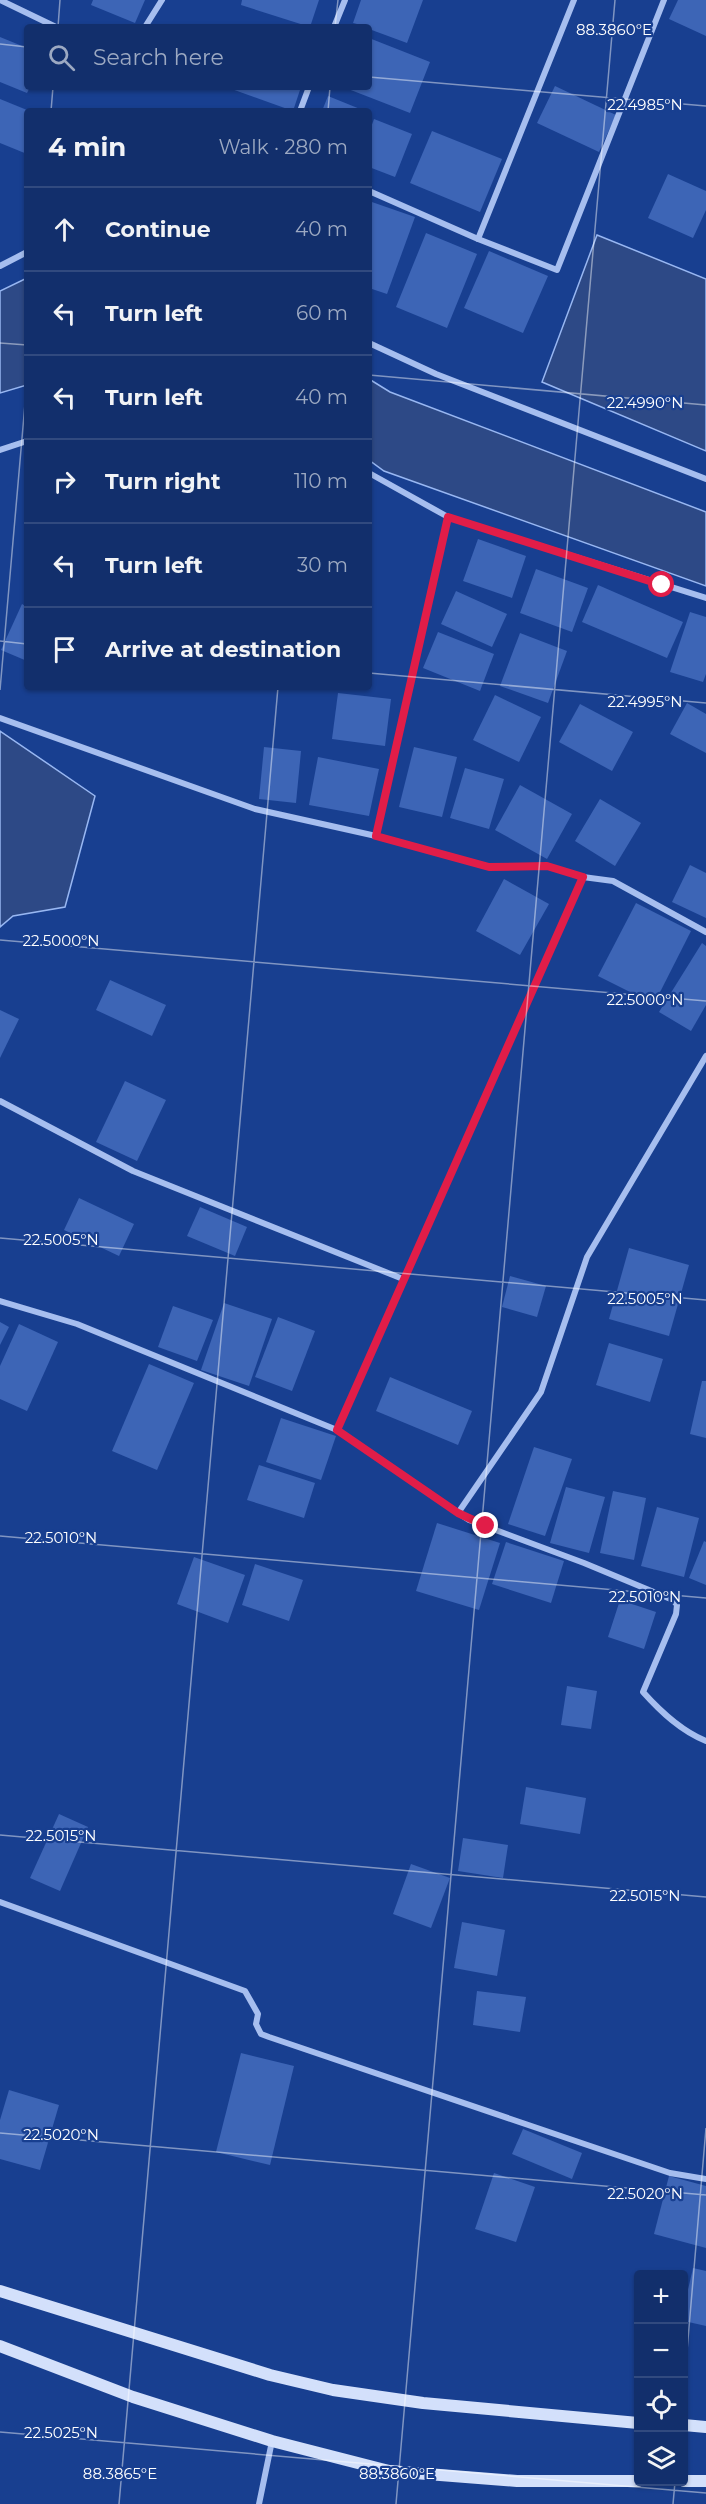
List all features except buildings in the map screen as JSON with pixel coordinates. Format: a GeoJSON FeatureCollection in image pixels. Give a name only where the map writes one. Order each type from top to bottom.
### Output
{"type":"FeatureCollection","features":[{"type":"Feature","properties":{"kind":"main road"},"geometry":{"type":"LineString","coordinates":[[0,2291],[270,2375],[333,2390],[423,2403],[634,2423]]}},
{"type":"Feature","properties":{"kind":"main road"},"geometry":{"type":"LineString","coordinates":[[0,2346],[133,2397],[272,2441],[389,2471],[517,2481],[634,2481]]}},
{"type":"Feature","properties":{"kind":"main road"},"geometry":{"type":"LineString","coordinates":[[688,2426],[706,2427]]}},
{"type":"Feature","properties":{"kind":"main road"},"geometry":{"type":"LineString","coordinates":[[688,2481],[706,2481]]}},
{"type":"Feature","properties":{"kind":"street"},"geometry":{"type":"LineString","coordinates":[[0,0],[50,24]]}},
{"type":"Feature","properties":{"kind":"street"},"geometry":{"type":"LineString","coordinates":[[147,24],[162,0]]}},
{"type":"Feature","properties":{"kind":"street"},"geometry":{"type":"LineString","coordinates":[[335,24],[345,0]]}},
{"type":"Feature","properties":{"kind":"street"},"geometry":{"type":"LineString","coordinates":[[478,239],[574,0]]}},
{"type":"Feature","properties":{"kind":"street"},"geometry":{"type":"LineString","coordinates":[[372,192],[478,239],[557,270],[664,0]]}},
{"type":"Feature","properties":{"kind":"street"},"geometry":{"type":"LineString","coordinates":[[301,108],[308,90]]}},
{"type":"Feature","properties":{"kind":"street"},"geometry":{"type":"LineString","coordinates":[[0,266],[24,253]]}},
{"type":"Feature","properties":{"kind":"street"},"geometry":{"type":"LineString","coordinates":[[372,344],[436,374],[706,479]]}},
{"type":"Feature","properties":{"kind":"street"},"geometry":{"type":"LineString","coordinates":[[0,450],[24,442]]}},
{"type":"Feature","properties":{"kind":"street"},"geometry":{"type":"LineString","coordinates":[[372,475],[448,517],[706,598]]}},
{"type":"Feature","properties":{"kind":"street"},"geometry":{"type":"LineString","coordinates":[[376,836],[448,517]]}},
{"type":"Feature","properties":{"kind":"street"},"geometry":{"type":"LineString","coordinates":[[0,718],[246,806],[376,836],[489,867],[547,866],[583,877],[613,881],[706,932]]}},
{"type":"Feature","properties":{"kind":"street"},"geometry":{"type":"LineString","coordinates":[[337,1430],[583,877]]}},
{"type":"Feature","properties":{"kind":"street"},"geometry":{"type":"LineString","coordinates":[[458,1513],[541,1392],[587,1257],[706,1056]]}},
{"type":"Feature","properties":{"kind":"street"},"geometry":{"type":"LineString","coordinates":[[0,1101],[133,1171],[403,1279]]}},
{"type":"Feature","properties":{"kind":"street"},"geometry":{"type":"LineString","coordinates":[[0,1301],[77,1324],[337,1430],[469,1520],[673,1599],[677,1605],[676,1614],[643,1692],[674,1721],[706,1741]]}},
{"type":"Feature","properties":{"kind":"street"},"geometry":{"type":"LineString","coordinates":[[0,1902],[246,1991],[258,2014],[256,2024],[261,2034],[670,2174],[706,2179]]}},
{"type":"Feature","properties":{"kind":"street"},"geometry":{"type":"LineString","coordinates":[[259,2504],[272,2441]]}},
{"type":"Feature","properties":{"kind":"water"},"geometry":{"type":"Polygon","coordinates":[[[597,235],[706,279],[706,451],[542,382],[597,235]]]}},
{"type":"Feature","properties":{"kind":"water"},"geometry":{"type":"Polygon","coordinates":[[[24,279],[24,386],[0,393],[0,291],[24,279]]]}},
{"type":"Feature","properties":{"kind":"water"},"geometry":{"type":"Polygon","coordinates":[[[372,381],[390,392],[706,512],[706,586],[384,471],[372,462],[372,381]]]}},
{"type":"Feature","properties":{"kind":"water"},"geometry":{"type":"Polygon","coordinates":[[[0,731],[95,796],[65,907],[13,916],[0,927],[0,731]]]}},
{"type":"Feature","properties":{"kind":"route"},"geometry":{"type":"LineString","coordinates":[[486,1526],[458,1513],[337,1430],[583,877],[547,866],[489,867],[376,836],[448,517],[662,585]]}}]}
